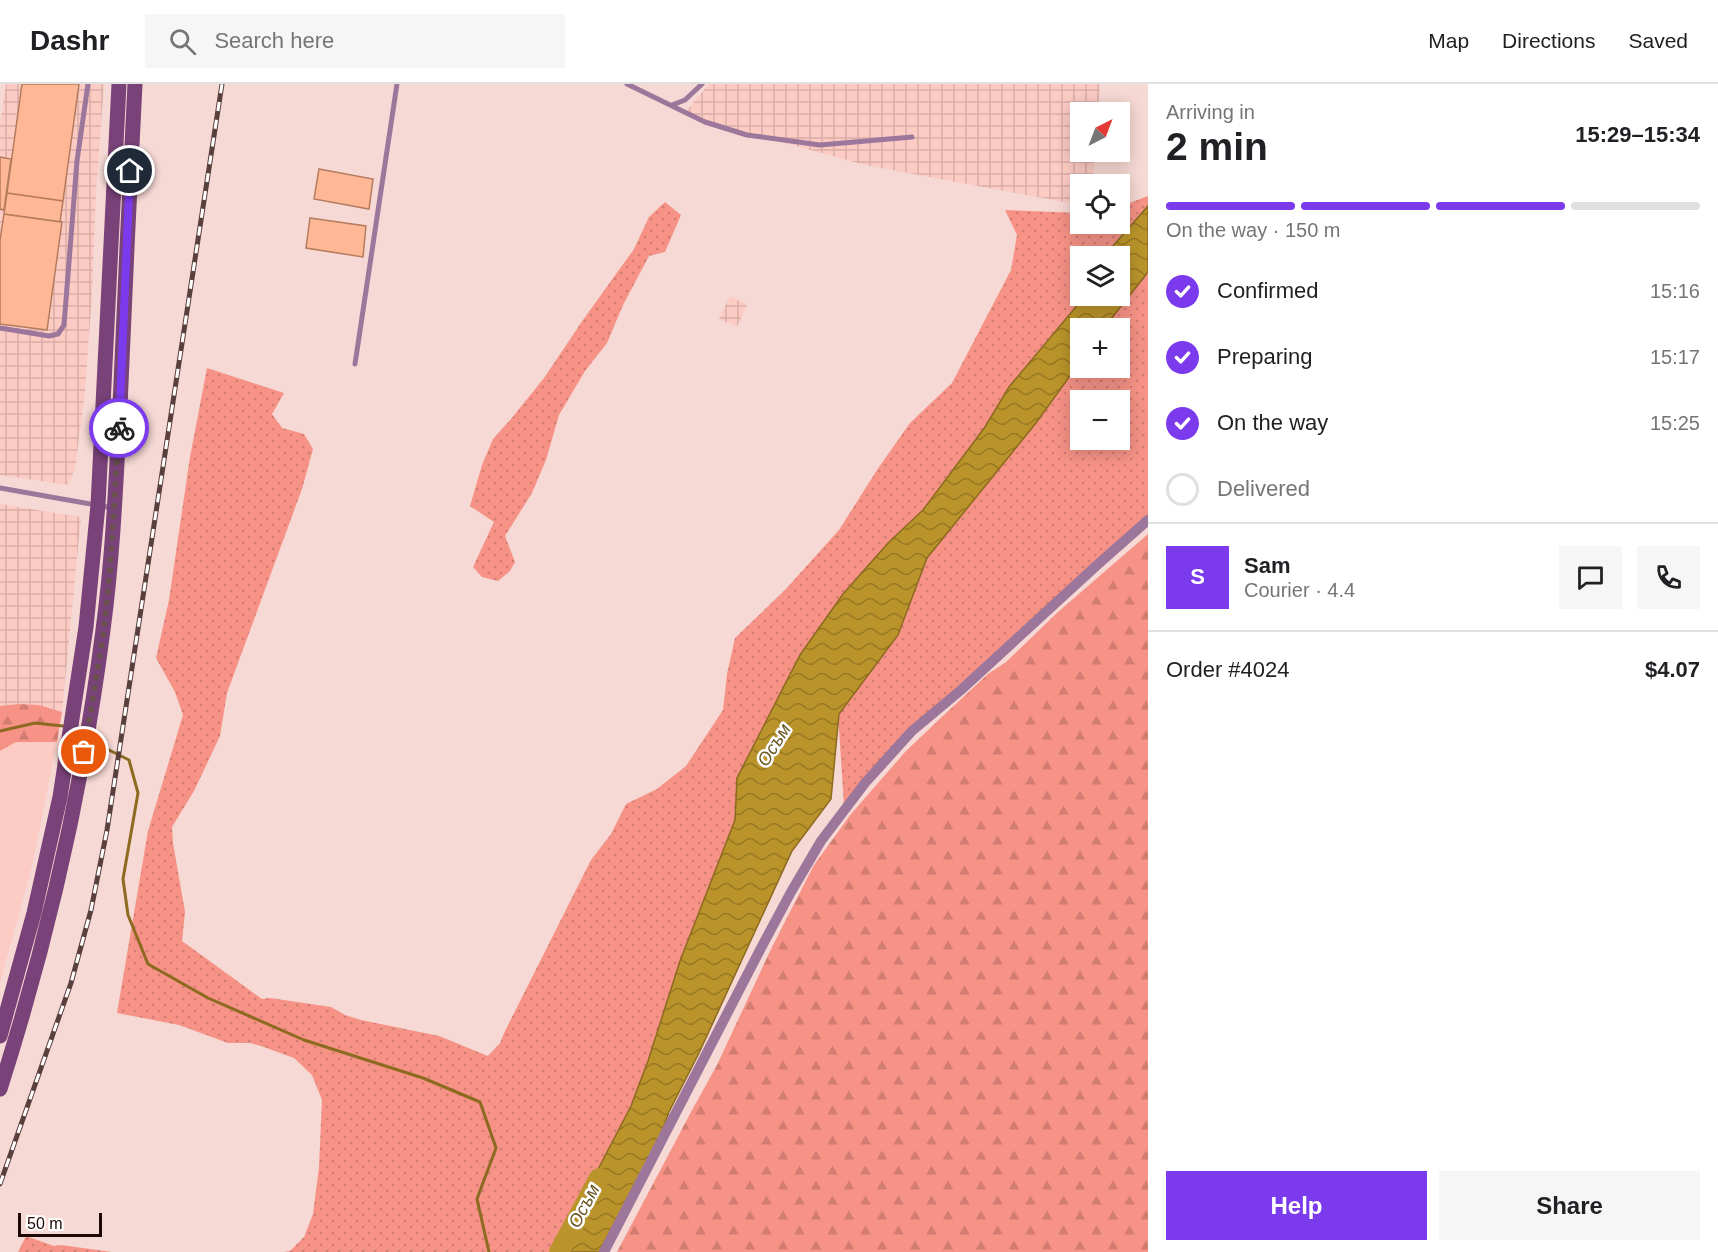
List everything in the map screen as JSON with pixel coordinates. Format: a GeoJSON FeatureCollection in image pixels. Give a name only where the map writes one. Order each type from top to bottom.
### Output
{"type":"FeatureCollection","features":[{"type":"Feature","properties":{"kind":"main road"},"geometry":{"type":"LineString","coordinates":[[0,1036],[34,913],[60,797],[86,627],[98,505],[118,84]]}},
{"type":"Feature","properties":{"kind":"main road"},"geometry":{"type":"LineString","coordinates":[[0,1089],[49,918],[75,802],[104,630],[115,508],[135,84]]}},
{"type":"Feature","properties":{"kind":"street"},"geometry":{"type":"LineString","coordinates":[[604,1252],[761,948],[821,841],[865,783],[912,731],[961,690],[1148,520]]}},
{"type":"Feature","properties":{"kind":"lane"},"geometry":{"type":"LineString","coordinates":[[0,328],[49,336],[58,334],[64,325],[77,161],[88,84]]}},
{"type":"Feature","properties":{"kind":"lane"},"geometry":{"type":"LineString","coordinates":[[355,364],[397,84]]}},
{"type":"Feature","properties":{"kind":"lane"},"geometry":{"type":"LineString","coordinates":[[627,84],[705,122],[747,135],[820,145],[912,137]]}},
{"type":"Feature","properties":{"kind":"lane"},"geometry":{"type":"LineString","coordinates":[[672,105],[685,100],[702,84]]}},
{"type":"Feature","properties":{"kind":"lane"},"geometry":{"type":"LineString","coordinates":[[0,488],[115,508]]}},
{"type":"Feature","properties":{"kind":"shaded area"},"geometry":{"type":"Polygon","coordinates":[[[6,84],[104,84],[85,391],[75,469],[68,485],[0,475],[0,125],[6,84]]]}},
{"type":"Feature","properties":{"kind":"shaded area"},"geometry":{"type":"Polygon","coordinates":[[[709,84],[1100,84],[1099,102],[1070,102],[1070,162],[1094,162],[1094,174],[1070,174],[1070,203],[865,165],[683,115],[709,84]]]}},
{"type":"Feature","properties":{"kind":"shaded area"},"geometry":{"type":"Polygon","coordinates":[[[730,296],[747,305],[737,327],[719,319],[730,296]]]}},
{"type":"Feature","properties":{"kind":"shaded area"},"geometry":{"type":"Polygon","coordinates":[[[0,504],[81,517],[62,712],[39,705],[0,706],[0,504]]]}},
{"type":"Feature","properties":{"kind":"shaded area"},"geometry":{"type":"Polygon","coordinates":[[[15,742],[57,742],[32,866],[0,983],[0,751],[15,742]]]}},
{"type":"Feature","properties":{"kind":"green space"},"geometry":{"type":"Polygon","coordinates":[[[1148,196],[1148,206],[1130,226],[1130,203],[1148,196]]]}},
{"type":"Feature","properties":{"kind":"green space"},"geometry":{"type":"Polygon","coordinates":[[[665,202],[681,215],[665,252],[649,256],[623,305],[607,343],[585,371],[559,415],[546,460],[532,493],[505,536],[515,562],[510,571],[498,581],[482,577],[473,567],[494,522],[470,506],[482,465],[493,439],[544,378],[634,249],[649,217],[665,202]]]}},
{"type":"Feature","properties":{"kind":"green space"},"geometry":{"type":"Polygon","coordinates":[[[1005,210],[1070,213],[1070,234],[1123,234],[1112,246],[1070,246],[1070,306],[1078,306],[1009,387],[985,427],[923,510],[889,542],[843,594],[800,655],[737,778],[735,820],[680,961],[648,1061],[631,1106],[593,1179],[584,1212],[566,1247],[561,1252],[284,1252],[290,1251],[304,1237],[313,1214],[319,1167],[322,1100],[312,1075],[294,1058],[261,1046],[250,1043],[228,1043],[179,1025],[117,1013],[148,831],[183,715],[175,692],[156,658],[169,600],[190,457],[207,368],[284,393],[272,414],[282,428],[304,434],[313,449],[302,489],[227,693],[220,736],[194,791],[172,827],[185,912],[182,941],[262,999],[270,998],[331,1007],[361,1020],[439,1036],[488,1056],[500,1043],[591,860],[611,834],[626,804],[657,789],[686,766],[723,710],[727,674],[735,638],[785,590],[839,530],[910,423],[952,383],[1011,270],[1017,235],[1005,210]]]}},
{"type":"Feature","properties":{"kind":"green space"},"geometry":{"type":"Polygon","coordinates":[[[1148,272],[1148,521],[936,709],[844,805],[838,714],[897,635],[927,558],[1036,423],[1070,376],[1070,378],[1130,378],[1130,318],[1112,318],[1121,306],[1130,306],[1130,295],[1148,272]]]}},
{"type":"Feature","properties":{"kind":"green space"},"geometry":{"type":"Polygon","coordinates":[[[1148,534],[1148,1252],[617,1252],[717,1065],[772,947],[814,865],[851,814],[906,751],[945,714],[1148,534]]]}},
{"type":"Feature","properties":{"kind":"green space"},"geometry":{"type":"Polygon","coordinates":[[[39,705],[62,712],[57,742],[16,742],[0,751],[0,706],[39,705]]]}},
{"type":"Feature","properties":{"kind":"green space"},"geometry":{"type":"Polygon","coordinates":[[[26,1236],[54,1246],[112,1252],[18,1252],[26,1236]]]}},
{"type":"Feature","properties":{"kind":"water"},"geometry":{"type":"Polygon","coordinates":[[[1148,206],[1148,272],[1130,295],[1130,246],[1113,246],[1123,234],[1130,234],[1130,226],[1148,206]]]}},
{"type":"Feature","properties":{"kind":"water"},"geometry":{"type":"Polygon","coordinates":[[[1077,306],[1121,306],[1112,318],[1070,318],[1070,376],[1036,423],[927,558],[898,635],[839,714],[831,799],[792,851],[699,1053],[669,1112],[658,1142],[599,1252],[561,1252],[566,1247],[584,1212],[593,1179],[631,1106],[648,1061],[680,961],[735,820],[737,778],[800,655],[843,594],[889,542],[923,510],[985,427],[1009,387],[1077,306]]]}},
{"type":"Feature","properties":{"kind":"building"},"geometry":{"type":"Polygon","coordinates":[[[22,84],[79,84],[63,201],[7,193],[22,84]]]}},
{"type":"Feature","properties":{"kind":"building"},"geometry":{"type":"Polygon","coordinates":[[[0,157],[11,159],[4,210],[0,209],[0,157]]]}},
{"type":"Feature","properties":{"kind":"building"},"geometry":{"type":"Polygon","coordinates":[[[319,169],[373,179],[369,209],[314,199],[319,169]]]}},
{"type":"Feature","properties":{"kind":"building"},"geometry":{"type":"Polygon","coordinates":[[[7,193],[63,201],[60,222],[4,214],[7,193]]]}},
{"type":"Feature","properties":{"kind":"building"},"geometry":{"type":"Polygon","coordinates":[[[4,214],[62,222],[47,330],[0,324],[0,240],[4,214]]]}},
{"type":"Feature","properties":{"kind":"building"},"geometry":{"type":"Polygon","coordinates":[[[310,218],[366,226],[363,257],[306,248],[310,218]]]}},
{"type":"Feature","properties":{"kind":"waterway"},"geometry":{"type":"LineString","coordinates":[[0,731],[35,723],[63,726]]}},
{"type":"Feature","properties":{"kind":"waterway"},"geometry":{"type":"LineString","coordinates":[[95,743],[129,760],[138,793],[123,879],[128,915],[148,964],[208,998],[304,1040],[423,1078],[480,1102],[496,1148],[477,1199],[489,1252]]}},
{"type":"Feature","properties":{"kind":"waterway","name":"Осъм"},"geometry":{"type":"LineString","coordinates":[[559,1252],[599,1178]]}},
{"type":"Feature","properties":{"kind":"railway"},"geometry":{"type":"LineString","coordinates":[[0,1184],[71,983],[91,910],[107,830],[222,84]]}},
{"type":"Feature","properties":{"kind":"way so far"},"geometry":{"type":"LineString","coordinates":[[84,752],[104,630],[115,508],[119,428]]}},
{"type":"Feature","properties":{"kind":"route"},"geometry":{"type":"LineString","coordinates":[[119,428],[130,171]]}}]}
